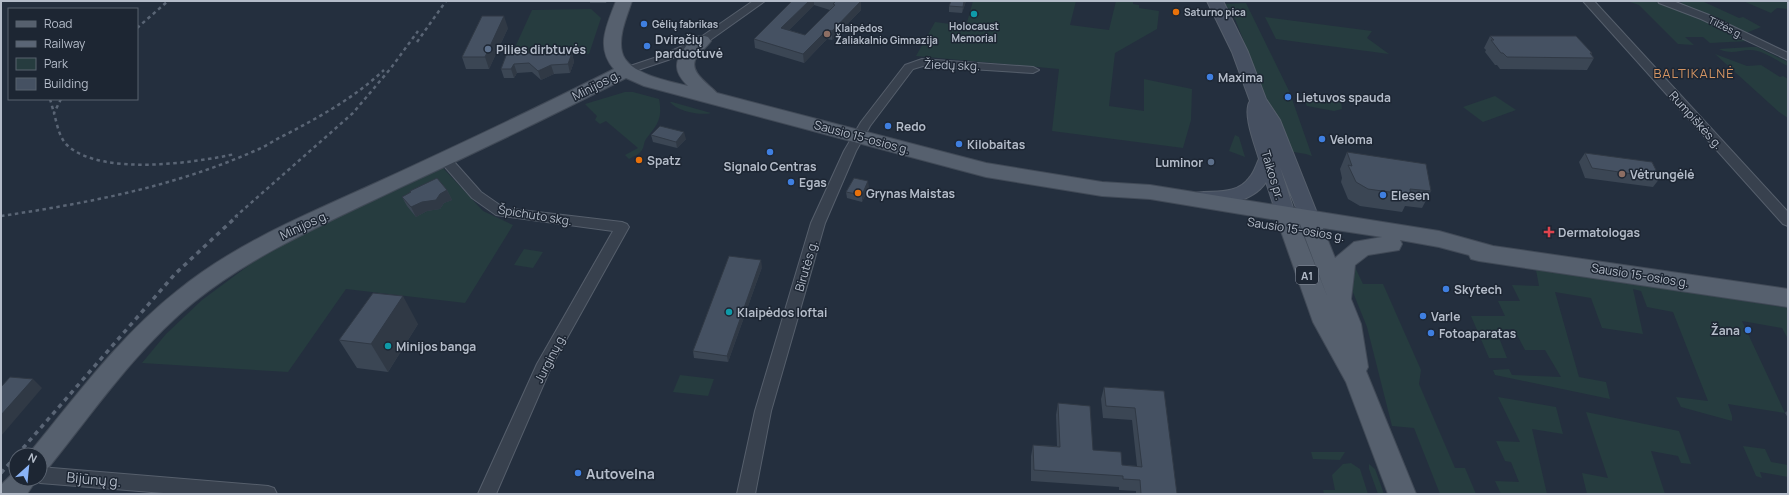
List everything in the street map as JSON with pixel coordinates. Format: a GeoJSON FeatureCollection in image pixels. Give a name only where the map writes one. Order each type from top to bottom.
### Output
{"type":"FeatureCollection","features":[{"type":"Feature","properties":{"kind":"main road"},"geometry":{"type":"LineString","coordinates":[[624,1],[611,48],[612,55],[625,71]]}},
{"type":"Feature","properties":{"kind":"main road"},"geometry":{"type":"LineString","coordinates":[[702,41],[688,56],[685,64],[686,71],[690,77],[709,96]]}},
{"type":"Feature","properties":{"kind":"main road","name":"Sausio 15-osios g."},"geometry":{"type":"LineString","coordinates":[[625,71],[651,82],[986,170],[1102,189],[1150,192],[1192,199],[1391,244],[1436,251],[1493,254],[1788,298]]}},
{"type":"Feature","properties":{"kind":"main road","name":"Minijos g."},"geometry":{"type":"LineString","coordinates":[[48,449],[149,328],[205,281],[243,256],[273,239],[444,159],[625,71]]}},
{"type":"Feature","properties":{"kind":"main road","name":"Sausio 15-osios g."},"geometry":{"type":"LineString","coordinates":[[1102,189],[1160,206],[1439,239],[1493,254]]}},
{"type":"Feature","properties":{"kind":"main road","name":"Taikos pr."},"geometry":{"type":"LineString","coordinates":[[1300,223],[1340,300],[1349,324],[1358,380]]}},
{"type":"Feature","properties":{"kind":"main road","name":"Taikos pr."},"geometry":{"type":"LineString","coordinates":[[1300,223],[1325,322],[1358,380],[1402,494]]}},
{"type":"Feature","properties":{"kind":"main road"},"geometry":{"type":"LineString","coordinates":[[1340,300],[1344,262],[1362,248],[1391,244]]}},
{"type":"Feature","properties":{"kind":"street"},"geometry":{"type":"LineString","coordinates":[[625,71],[664,58],[702,41],[760,1]]}},
{"type":"Feature","properties":{"kind":"street","name":"Taikos pr."},"geometry":{"type":"LineString","coordinates":[[1215,1],[1240,52],[1256,99],[1271,120],[1300,223]]}},
{"type":"Feature","properties":{"kind":"street","name":"Rumpiškės g."},"geometry":{"type":"LineString","coordinates":[[1588,1],[1788,221]]}},
{"type":"Feature","properties":{"kind":"street","name":"Tilžės g."},"geometry":{"type":"LineString","coordinates":[[1663,1],[1705,17],[1788,57]]}},
{"type":"Feature","properties":{"kind":"street","name":"Žiedų skg."},"geometry":{"type":"LineString","coordinates":[[858,136],[910,67],[922,62],[1033,70]]}},
{"type":"Feature","properties":{"kind":"street","name":"Taikos pr."},"geometry":{"type":"LineString","coordinates":[[1256,99],[1256,118],[1268,158],[1300,223]]}},
{"type":"Feature","properties":{"kind":"street","name":"Birutės g."},"geometry":{"type":"LineString","coordinates":[[746,494],[763,410],[816,229],[858,136]]}},
{"type":"Feature","properties":{"kind":"street"},"geometry":{"type":"LineString","coordinates":[[1192,199],[1220,198],[1247,191],[1254,186],[1268,158]]}},
{"type":"Feature","properties":{"kind":"street","name":"Špichuto skg."},"geometry":{"type":"LineString","coordinates":[[444,159],[478,198],[488,206],[501,212],[622,228]]}},
{"type":"Feature","properties":{"kind":"street","name":"Jurginų g."},"geometry":{"type":"LineString","coordinates":[[487,494],[545,364],[622,228]]}},
{"type":"Feature","properties":{"kind":"street","name":"Bijūnų g."},"geometry":{"type":"LineString","coordinates":[[48,476],[238,493],[268,494]]}},
{"type":"Feature","properties":{"kind":"green space"},"geometry":{"type":"Polygon","coordinates":[[[973,1],[1076,1],[1070,25],[1109,30],[1116,1],[1133,1],[1133,4],[1139,5],[1139,8],[1159,11],[1157,29],[1115,53],[1109,106],[1144,111],[1144,79],[1192,89],[1191,120],[1183,148],[1052,131],[1059,69],[916,56],[935,22],[966,26],[973,1]]]}},
{"type":"Feature","properties":{"kind":"green space"},"geometry":{"type":"Polygon","coordinates":[[[1627,1],[1653,1],[1692,14],[1749,41],[1710,43],[1703,37],[1685,37],[1694,45],[1678,44],[1639,5],[1627,1]]]}},
{"type":"Feature","properties":{"kind":"green space"},"geometry":{"type":"Polygon","coordinates":[[[1683,1],[1702,1],[1739,18],[1743,17],[1761,27],[1746,33],[1678,4],[1683,1]]]}},
{"type":"Feature","properties":{"kind":"green space"},"geometry":{"type":"Polygon","coordinates":[[[1743,1],[1788,1],[1788,9],[1777,8],[1771,13],[1743,1]]]}},
{"type":"Feature","properties":{"kind":"green space"},"geometry":{"type":"Polygon","coordinates":[[[1246,3],[1291,95],[1285,95],[1286,99],[1292,99],[1312,156],[1288,151],[1235,19],[1225,4],[1246,3]]]}},
{"type":"Feature","properties":{"kind":"green space"},"geometry":{"type":"Polygon","coordinates":[[[591,9],[601,18],[589,54],[512,54],[532,10],[591,9]]]}},
{"type":"Feature","properties":{"kind":"green space"},"geometry":{"type":"Polygon","coordinates":[[[1265,17],[1372,31],[1367,38],[1389,54],[1276,39],[1265,17]]]}},
{"type":"Feature","properties":{"kind":"green space"},"geometry":{"type":"Polygon","coordinates":[[[1757,47],[1788,62],[1788,66],[1755,50],[1727,52],[1719,49],[1757,47]]]}},
{"type":"Feature","properties":{"kind":"green space"},"geometry":{"type":"Polygon","coordinates":[[[1715,54],[1747,66],[1761,65],[1780,77],[1783,76],[1788,79],[1788,118],[1779,112],[1715,54]]]}},
{"type":"Feature","properties":{"kind":"green space"},"geometry":{"type":"Polygon","coordinates":[[[625,92],[633,92],[659,99],[660,106],[660,117],[653,130],[645,140],[641,152],[629,159],[625,155],[638,148],[606,121],[600,124],[595,120],[597,116],[585,104],[625,92]]]}},
{"type":"Feature","properties":{"kind":"green space"},"geometry":{"type":"Polygon","coordinates":[[[1301,94],[1341,100],[1342,109],[1334,111],[1307,106],[1301,94]]]}},
{"type":"Feature","properties":{"kind":"green space"},"geometry":{"type":"Polygon","coordinates":[[[1495,96],[1516,110],[1483,122],[1463,107],[1495,96]]]}},
{"type":"Feature","properties":{"kind":"green space"},"geometry":{"type":"Polygon","coordinates":[[[670,102],[711,113],[701,114],[689,112],[678,108],[670,102]]]}},
{"type":"Feature","properties":{"kind":"green space"},"geometry":{"type":"Polygon","coordinates":[[[1235,135],[1239,137],[1245,157],[1229,151],[1235,135]]]}},
{"type":"Feature","properties":{"kind":"green space"},"geometry":{"type":"Polygon","coordinates":[[[443,168],[483,211],[513,225],[465,303],[346,289],[288,372],[142,363],[166,334],[202,300],[264,254],[296,237],[443,168]]]}},
{"type":"Feature","properties":{"kind":"green space"},"geometry":{"type":"Polygon","coordinates":[[[524,249],[543,252],[533,268],[514,265],[524,249]]]}},
{"type":"Feature","properties":{"kind":"green space"},"geometry":{"type":"Polygon","coordinates":[[[1352,261],[1363,284],[1383,284],[1421,370],[1419,384],[1455,468],[1465,468],[1476,494],[1440,494],[1414,428],[1392,426],[1367,327],[1348,280],[1352,261]]]}},
{"type":"Feature","properties":{"kind":"green space"},"geometry":{"type":"Polygon","coordinates":[[[1536,270],[1585,276],[1788,308],[1788,339],[1782,328],[1742,321],[1785,413],[1728,404],[1732,421],[1681,407],[1676,397],[1708,401],[1673,312],[1647,307],[1641,291],[1633,289],[1643,334],[1602,328],[1591,298],[1555,292],[1579,377],[1606,382],[1610,399],[1495,375],[1493,370],[1509,369],[1512,375],[1561,377],[1545,350],[1525,350],[1514,329],[1496,330],[1507,358],[1489,358],[1471,316],[1505,316],[1498,301],[1520,301],[1512,285],[1539,286],[1536,270]]]}},
{"type":"Feature","properties":{"kind":"green space"},"geometry":{"type":"Polygon","coordinates":[[[680,375],[714,379],[708,396],[673,392],[680,375]]]}},
{"type":"Feature","properties":{"kind":"green space"},"geometry":{"type":"Polygon","coordinates":[[[1498,397],[1556,407],[1563,434],[1532,429],[1547,494],[1501,494],[1495,481],[1519,482],[1511,462],[1505,461],[1496,441],[1520,442],[1498,397]]]}},
{"type":"Feature","properties":{"kind":"green space"},"geometry":{"type":"Polygon","coordinates":[[[1586,412],[1679,431],[1691,464],[1681,463],[1678,456],[1651,451],[1665,494],[1587,494],[1582,473],[1608,478],[1586,412]]]}},
{"type":"Feature","properties":{"kind":"green space"},"geometry":{"type":"Polygon","coordinates":[[[1743,446],[1765,449],[1771,462],[1788,465],[1788,477],[1760,472],[1762,478],[1756,476],[1743,446]]]}},
{"type":"Feature","properties":{"kind":"green space"},"geometry":{"type":"Polygon","coordinates":[[[1311,452],[1345,452],[1340,460],[1313,459],[1311,452]]]}},
{"type":"Feature","properties":{"kind":"green space"},"geometry":{"type":"Polygon","coordinates":[[[1351,463],[1360,469],[1368,494],[1324,494],[1323,490],[1335,490],[1332,475],[1343,464],[1351,463]]]}},
{"type":"Feature","properties":{"kind":"green space"},"geometry":{"type":"Polygon","coordinates":[[[1369,464],[1375,469],[1384,494],[1378,494],[1369,469],[1369,464]]]}},
{"type":"Feature","properties":{"kind":"building"},"geometry":{"type":"Polygon","coordinates":[[[792,1],[809,1],[781,28],[805,35],[835,5],[833,4],[835,2],[830,1],[861,1],[832,31],[827,30],[803,54],[754,39],[792,1]]]}},
{"type":"Feature","properties":{"kind":"building"},"geometry":{"type":"Polygon","coordinates":[[[951,1],[964,1],[963,7],[949,6],[951,1]]]}},
{"type":"Feature","properties":{"kind":"building"},"geometry":{"type":"Polygon","coordinates":[[[482,16],[504,16],[485,57],[462,57],[482,16]]]}},
{"type":"Feature","properties":{"kind":"building"},"geometry":{"type":"Polygon","coordinates":[[[1490,36],[1576,36],[1592,53],[1590,53],[1594,58],[1507,57],[1501,53],[1491,40],[1494,40],[1490,36]]]}},
{"type":"Feature","properties":{"kind":"building"},"geometry":{"type":"Polygon","coordinates":[[[507,53],[572,53],[568,64],[551,65],[538,71],[529,63],[514,64],[511,69],[501,69],[507,53]]]}},
{"type":"Feature","properties":{"kind":"building"},"geometry":{"type":"Polygon","coordinates":[[[660,126],[684,132],[676,142],[651,135],[660,126]]]}},
{"type":"Feature","properties":{"kind":"building"},"geometry":{"type":"Polygon","coordinates":[[[1347,152],[1426,164],[1431,191],[1410,189],[1411,195],[1368,189],[1356,182],[1348,165],[1352,166],[1347,152]]]}},
{"type":"Feature","properties":{"kind":"building"},"geometry":{"type":"Polygon","coordinates":[[[1585,153],[1652,162],[1660,178],[1592,168],[1585,153]]]}},
{"type":"Feature","properties":{"kind":"building"},"geometry":{"type":"Polygon","coordinates":[[[437,178],[447,190],[440,194],[436,200],[422,202],[411,207],[402,197],[411,192],[410,191],[437,178]]]}},
{"type":"Feature","properties":{"kind":"building"},"geometry":{"type":"Polygon","coordinates":[[[854,178],[868,181],[862,195],[846,192],[854,178]]]}},
{"type":"Feature","properties":{"kind":"building","name":"Klaipėdos loftai"},"geometry":{"type":"Polygon","coordinates":[[[729,256],[761,260],[727,356],[693,351],[729,256]]]}},
{"type":"Feature","properties":{"kind":"building"},"geometry":{"type":"Polygon","coordinates":[[[373,293],[403,296],[371,344],[339,340],[373,293]]]}},
{"type":"Feature","properties":{"kind":"building"},"geometry":{"type":"Polygon","coordinates":[[[10,377],[33,379],[1,415],[1,387],[10,377]]]}},
{"type":"Feature","properties":{"kind":"building"},"geometry":{"type":"Polygon","coordinates":[[[1104,387],[1164,391],[1177,494],[1141,494],[1140,480],[1123,479],[1123,476],[1034,470],[1033,445],[1060,447],[1058,403],[1090,406],[1093,450],[1121,452],[1122,465],[1142,467],[1135,408],[1106,406],[1104,387]]]}},
{"type":"Feature","properties":{"kind":"railway"},"geometry":{"type":"LineString","coordinates":[[138,27],[168,1]]}},
{"type":"Feature","properties":{"kind":"railway"},"geometry":{"type":"LineString","coordinates":[[417,42],[446,1]]}},
{"type":"Feature","properties":{"kind":"railway"},"geometry":{"type":"LineString","coordinates":[[235,217],[353,113],[391,68],[418,31]]}},
{"type":"Feature","properties":{"kind":"railway"},"geometry":{"type":"LineString","coordinates":[[1,216],[132,192],[165,183],[228,162],[262,147],[324,113],[349,98],[384,70]]}},
{"type":"Feature","properties":{"kind":"railway"},"geometry":{"type":"LineString","coordinates":[[50,100],[54,113]]}},
{"type":"Feature","properties":{"kind":"railway"},"geometry":{"type":"LineString","coordinates":[[54,113],[60,100]]}},
{"type":"Feature","properties":{"kind":"railway"},"geometry":{"type":"LineString","coordinates":[[54,113],[60,135],[68,146],[83,155],[103,161],[149,165],[196,161],[235,154]]}},
{"type":"Feature","properties":{"kind":"railway"},"geometry":{"type":"LineString","coordinates":[[24,447],[175,274],[237,216]]}},
{"type":"Feature","properties":{"kind":"railway"},"geometry":{"type":"LineString","coordinates":[[1,473],[8,465]]}},
{"type":"Feature","properties":{"kind":"place","name":"Saturno pica"},"geometry":{"type":"Point","coordinates":[1176,12]}},
{"type":"Feature","properties":{"kind":"place","name":"Holocaust Memorial"},"geometry":{"type":"Point","coordinates":[974,14]}},
{"type":"Feature","properties":{"kind":"place","name":"Gėlių fabrikas"},"geometry":{"type":"Point","coordinates":[644,24]}},
{"type":"Feature","properties":{"kind":"place","name":"Klaipėdos Žaliakalnio Gimnazija"},"geometry":{"type":"Point","coordinates":[827,34]}},
{"type":"Feature","properties":{"kind":"place","name":"Dviračių parduotuvė"},"geometry":{"type":"Point","coordinates":[647,46]}},
{"type":"Feature","properties":{"kind":"place","name":"Pilies dirbtuvės"},"geometry":{"type":"Point","coordinates":[488,49]}},
{"type":"Feature","properties":{"kind":"place","name":"Maxima"},"geometry":{"type":"Point","coordinates":[1210,77]}},
{"type":"Feature","properties":{"kind":"place","name":"Lietuvos spauda"},"geometry":{"type":"Point","coordinates":[1288,97]}},
{"type":"Feature","properties":{"kind":"place","name":"Redo"},"geometry":{"type":"Point","coordinates":[888,126]}},
{"type":"Feature","properties":{"kind":"place","name":"Veloma"},"geometry":{"type":"Point","coordinates":[1322,139]}},
{"type":"Feature","properties":{"kind":"place","name":"Kilobaitas"},"geometry":{"type":"Point","coordinates":[959,144]}},
{"type":"Feature","properties":{"kind":"place","name":"Signalo Centras"},"geometry":{"type":"Point","coordinates":[770,152]}},
{"type":"Feature","properties":{"kind":"place","name":"Spatz"},"geometry":{"type":"Point","coordinates":[639,160]}},
{"type":"Feature","properties":{"kind":"place","name":"Luminor"},"geometry":{"type":"Point","coordinates":[1211,162]}},
{"type":"Feature","properties":{"kind":"place","name":"Vėtrungėlė"},"geometry":{"type":"Point","coordinates":[1622,174]}},
{"type":"Feature","properties":{"kind":"place","name":"Egas"},"geometry":{"type":"Point","coordinates":[791,182]}},
{"type":"Feature","properties":{"kind":"place","name":"Grynas Maistas"},"geometry":{"type":"Point","coordinates":[858,193]}},
{"type":"Feature","properties":{"kind":"place","name":"Elesen"},"geometry":{"type":"Point","coordinates":[1383,195]}},
{"type":"Feature","properties":{"kind":"place","name":"Dermatologas"},"geometry":{"type":"Point","coordinates":[1549,232]}},
{"type":"Feature","properties":{"kind":"place","name":"Skytech"},"geometry":{"type":"Point","coordinates":[1446,289]}},
{"type":"Feature","properties":{"kind":"place","name":"Klaipėdos loftai"},"geometry":{"type":"Point","coordinates":[729,312]}},
{"type":"Feature","properties":{"kind":"place","name":"Varle"},"geometry":{"type":"Point","coordinates":[1423,316]}},
{"type":"Feature","properties":{"kind":"place","name":"Žana"},"geometry":{"type":"Point","coordinates":[1748,330]}},
{"type":"Feature","properties":{"kind":"place","name":"Fotoaparatas"},"geometry":{"type":"Point","coordinates":[1431,333]}},
{"type":"Feature","properties":{"kind":"place","name":"Minijos banga"},"geometry":{"type":"Point","coordinates":[388,346]}},
{"type":"Feature","properties":{"kind":"place","name":"Autovelna"},"geometry":{"type":"Point","coordinates":[578,473]}},
{"type":"Feature","properties":{"kind":"district","name":"BALTIKALNĖ"},"geometry":{"type":"Point","coordinates":[1694,73]}}]}
